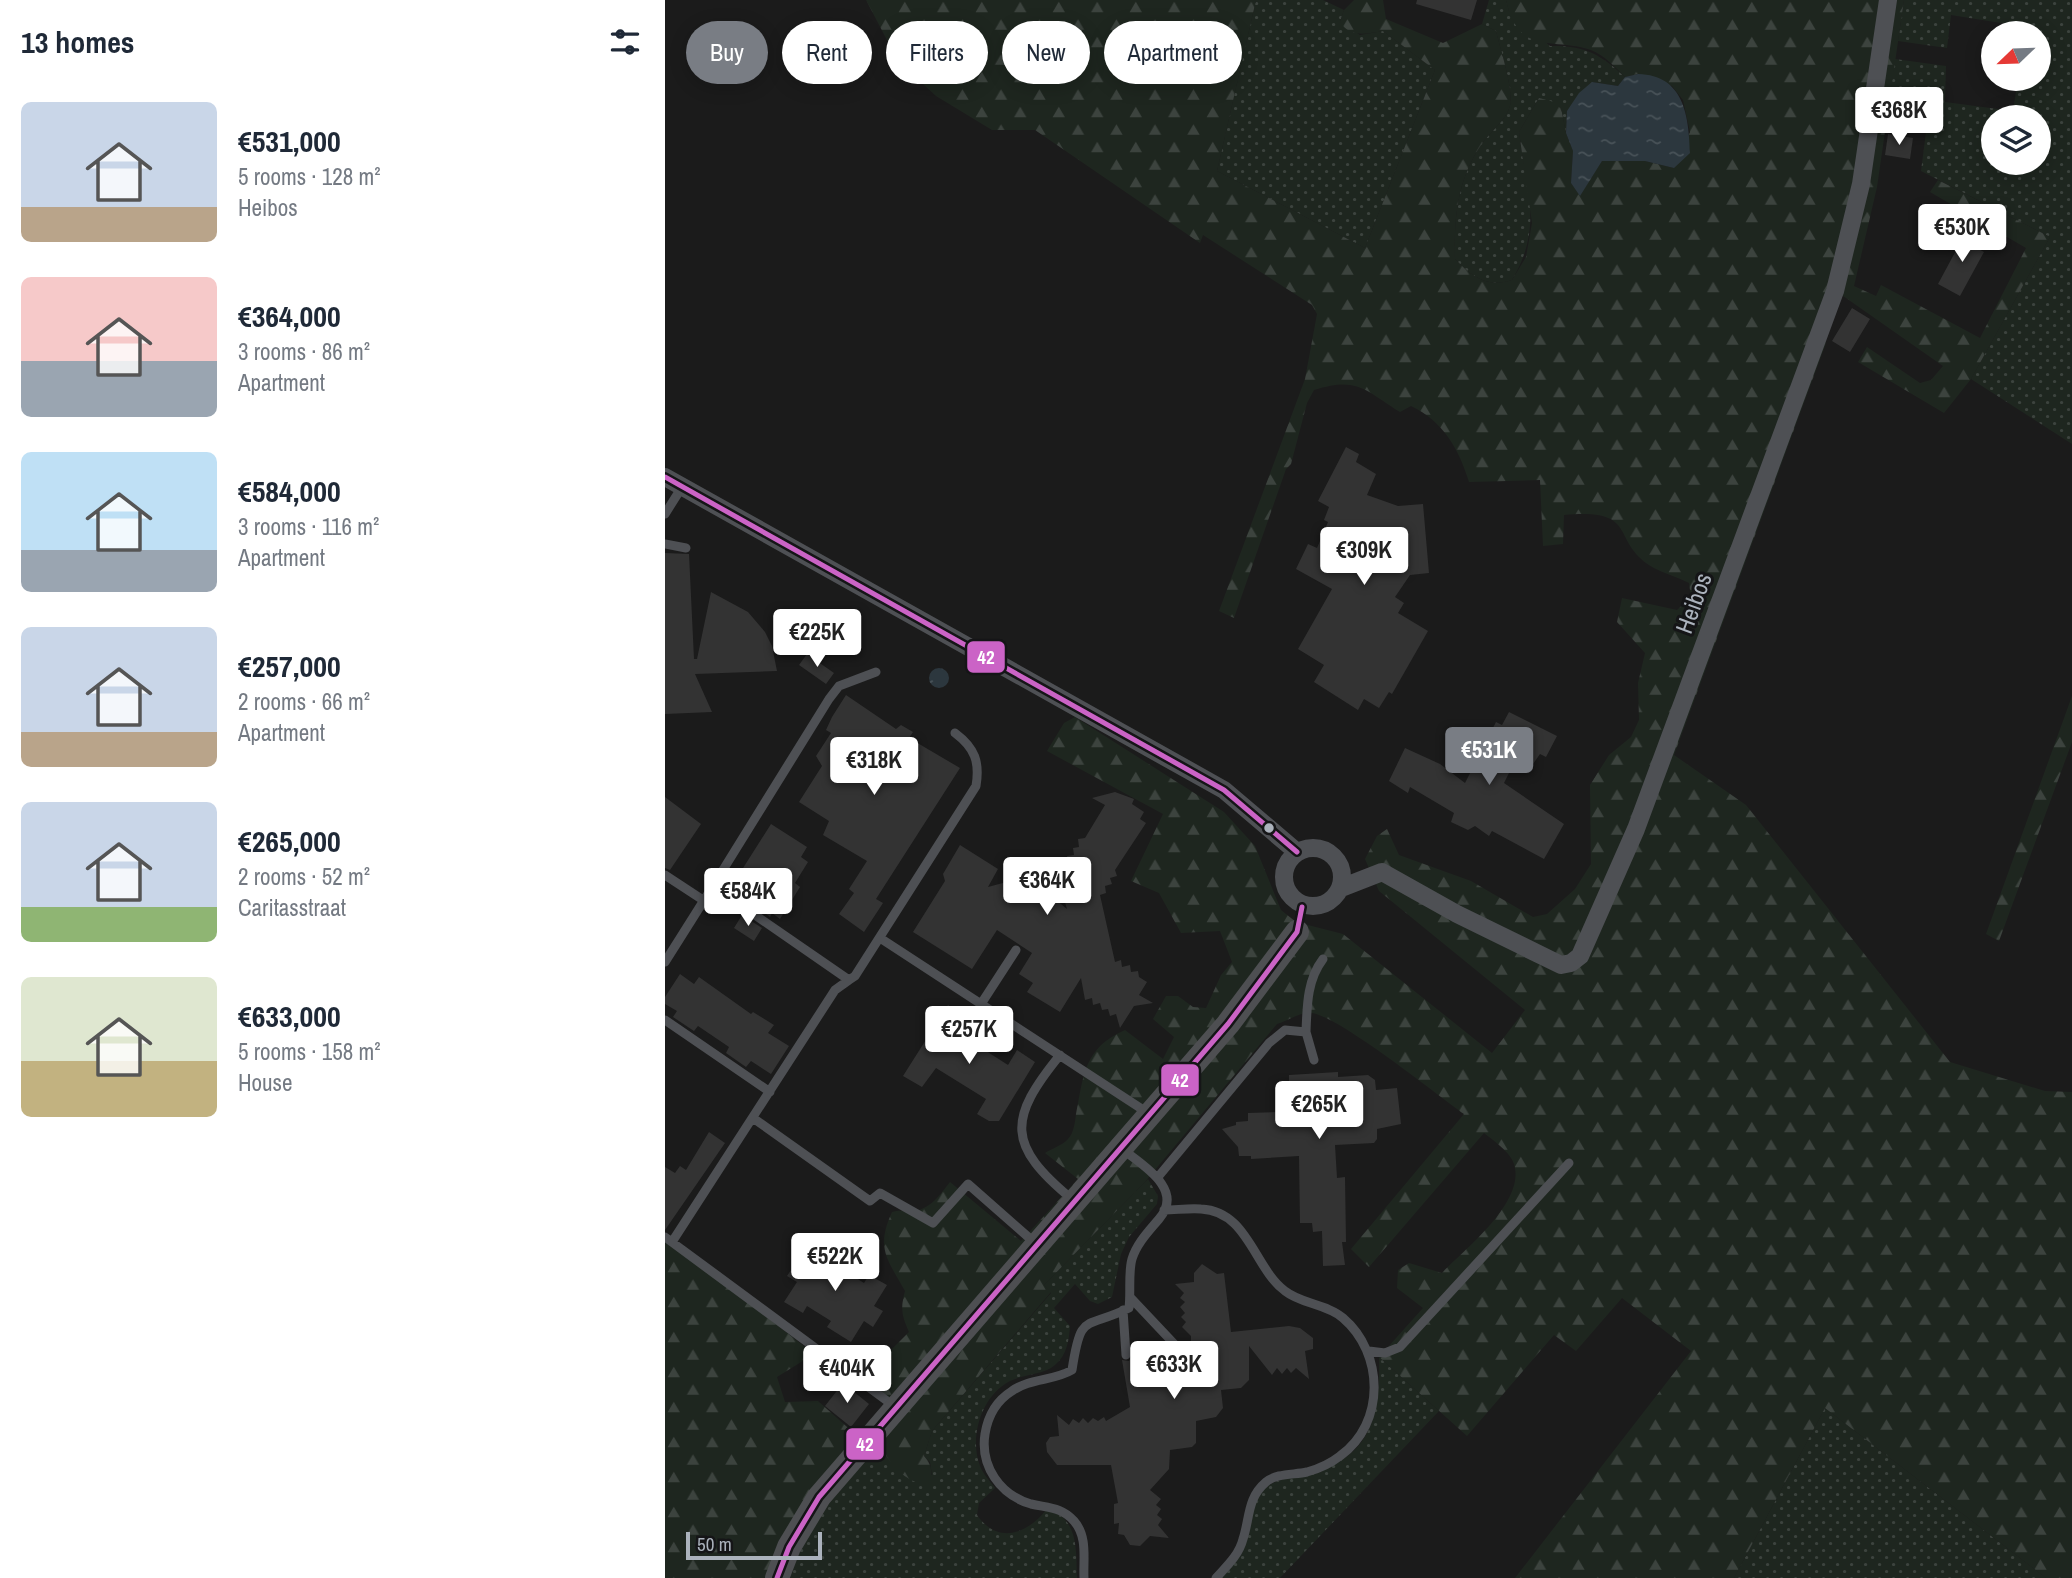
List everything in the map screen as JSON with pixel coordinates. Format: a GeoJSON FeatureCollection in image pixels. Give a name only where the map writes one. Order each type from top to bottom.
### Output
{"type":"FeatureCollection","features":[{"type":"Feature","properties":{"kind":"street","name":"Heibos"},"geometry":{"type":"LineString","coordinates":[[1341,888],[1382,872],[1450,911],[1561,965],[1571,963],[1580,956],[1636,829],[1835,291],[1861,184],[1888,0]]}},
{"type":"Feature","properties":{"kind":"street"},"geometry":{"type":"LineString","coordinates":[[665,477],[1224,790],[1297,852]]}},
{"type":"Feature","properties":{"kind":"street"},"geometry":{"type":"LineString","coordinates":[[1311,847],[1325,849],[1338,860],[1343,873],[1341,888],[1333,900],[1321,906],[1302,907],[1289,894],[1283,873],[1289,860],[1297,852],[1311,847]]}},
{"type":"Feature","properties":{"kind":"street"},"geometry":{"type":"LineString","coordinates":[[777,1578],[789,1547],[820,1497],[1229,1024],[1297,932],[1302,907]]}},
{"type":"Feature","properties":{"kind":"lane"},"geometry":{"type":"LineString","coordinates":[[665,514],[682,487]]}},
{"type":"Feature","properties":{"kind":"lane"},"geometry":{"type":"LineString","coordinates":[[665,544],[686,548]]}},
{"type":"Feature","properties":{"kind":"lane"},"geometry":{"type":"LineString","coordinates":[[665,962],[829,699],[839,686],[876,671]]}},
{"type":"Feature","properties":{"kind":"lane"},"geometry":{"type":"LineString","coordinates":[[896,1408],[669,1239],[753,1118],[835,990],[849,980],[880,937],[976,786],[979,768],[974,752],[969,744],[955,733]]}},
{"type":"Feature","properties":{"kind":"lane"},"geometry":{"type":"LineString","coordinates":[[665,875],[703,900]]}},
{"type":"Feature","properties":{"kind":"lane"},"geometry":{"type":"LineString","coordinates":[[713,886],[849,980]]}},
{"type":"Feature","properties":{"kind":"lane"},"geometry":{"type":"LineString","coordinates":[[880,937],[1150,1114]]}},
{"type":"Feature","properties":{"kind":"lane"},"geometry":{"type":"LineString","coordinates":[[981,1004],[1016,950]]}},
{"type":"Feature","properties":{"kind":"lane"},"geometry":{"type":"LineString","coordinates":[[1314,1060],[1306,1031],[1312,979],[1323,959]]}},
{"type":"Feature","properties":{"kind":"lane"},"geometry":{"type":"LineString","coordinates":[[665,1020],[770,1092]]}},
{"type":"Feature","properties":{"kind":"lane"},"geometry":{"type":"LineString","coordinates":[[1158,1177],[1269,1043],[1285,1030],[1306,1031]]}},
{"type":"Feature","properties":{"kind":"lane"},"geometry":{"type":"LineString","coordinates":[[1060,1055],[1033,1089],[1021,1127],[1025,1149],[1074,1201]]}},
{"type":"Feature","properties":{"kind":"lane"},"geometry":{"type":"LineString","coordinates":[[753,1118],[870,1200],[880,1193],[933,1223],[968,1184],[1037,1244]]}},
{"type":"Feature","properties":{"kind":"lane"},"geometry":{"type":"LineString","coordinates":[[1084,1578],[1084,1545],[1076,1523],[1062,1510],[1027,1503],[1008,1493],[994,1479],[986,1461],[984,1442],[987,1421],[997,1403],[1024,1384],[1061,1377],[1072,1370],[1076,1339],[1086,1325],[1101,1316],[1129,1308],[1131,1261],[1146,1232],[1164,1210],[1167,1192],[1158,1177],[1121,1147]]}},
{"type":"Feature","properties":{"kind":"lane"},"geometry":{"type":"LineString","coordinates":[[1369,1351],[1385,1353],[1400,1347],[1569,1163]]}},
{"type":"Feature","properties":{"kind":"lane"},"geometry":{"type":"LineString","coordinates":[[1164,1210],[1204,1209],[1230,1220],[1247,1236],[1261,1262],[1285,1292],[1342,1318],[1369,1351],[1375,1379],[1371,1416],[1360,1436],[1342,1455],[1320,1468],[1268,1481],[1249,1505],[1241,1545],[1216,1578]]}},
{"type":"Feature","properties":{"kind":"lane"},"geometry":{"type":"LineString","coordinates":[[1130,1297],[1179,1349]]}},
{"type":"Feature","properties":{"kind":"lane"},"geometry":{"type":"LineString","coordinates":[[1123,1310],[1126,1355]]}},
{"type":"Feature","properties":{"kind":"green space"},"geometry":{"type":"Polygon","coordinates":[[[866,0],[1256,0],[1242,61],[1242,21],[1104,21],[1104,84],[1237,84],[1217,171],[1365,248],[1435,70],[1383,31],[1359,34],[1349,31],[1340,22],[1344,10],[1354,0],[1383,0],[1386,19],[1443,43],[1482,24],[1496,31],[1511,99],[1505,117],[1481,145],[1473,159],[1462,186],[1456,214],[1455,259],[1474,276],[1495,283],[1512,280],[1526,257],[1532,223],[1519,132],[1539,98],[1551,101],[1561,108],[1573,151],[1571,183],[1580,195],[1602,161],[1645,161],[1674,168],[1690,132],[1683,100],[1672,86],[1638,74],[1625,77],[1605,58],[1591,50],[1539,42],[1528,37],[1519,30],[1506,0],[1904,0],[1877,187],[1854,286],[1876,296],[1881,285],[1980,338],[2026,248],[1930,192],[1938,180],[2050,237],[1971,379],[1944,413],[1858,362],[1867,347],[1920,383],[1931,380],[1943,366],[1836,291],[1818,337],[1826,343],[1674,755],[1746,805],[1950,1062],[2045,1091],[2072,1092],[2072,1578],[2046,1578],[1825,1408],[1734,1578],[1515,1578],[1691,1351],[1622,1298],[1576,1351],[1554,1335],[1467,1436],[1379,1357],[1423,1308],[1397,1288],[1398,1270],[1409,1263],[1442,1273],[1503,1209],[1515,1179],[1514,1164],[1506,1151],[1484,1133],[1369,1267],[1351,1249],[1464,1114],[1365,1041],[1312,1013],[1277,1024],[1144,1183],[1044,1285],[1051,1292],[932,1431],[924,1456],[931,1469],[929,1485],[912,1480],[892,1464],[878,1441],[887,1401],[864,1377],[909,1332],[902,1312],[905,1291],[889,1262],[884,1245],[884,1236],[892,1212],[915,1211],[926,1207],[950,1182],[1021,1241],[1078,1179],[1045,1153],[1063,1143],[1072,1134],[1084,1075],[1094,1054],[1111,1037],[1125,1030],[1163,1059],[1174,1037],[1153,1019],[1166,996],[1178,996],[1193,1007],[1206,1008],[1221,975],[1232,962],[1220,931],[1181,933],[1159,893],[1131,881],[1163,814],[1047,751],[1064,723],[1075,717],[1224,812],[1255,846],[1281,910],[1296,922],[1343,934],[1492,1053],[1525,1010],[1379,891],[1365,859],[1377,836],[1387,829],[1399,855],[1471,881],[1533,917],[1547,914],[1575,889],[1591,864],[1590,785],[1609,755],[1631,737],[1639,720],[1638,683],[1645,653],[1617,622],[1622,598],[1677,610],[1691,597],[1689,583],[1654,568],[1640,558],[1621,529],[1605,517],[1588,514],[1564,515],[1563,544],[1543,546],[1540,480],[1469,482],[1455,447],[1441,428],[1422,412],[1411,406],[1400,412],[1369,392],[1341,384],[1314,390],[1307,403],[1291,464],[1286,469],[1234,618],[1219,611],[1305,379],[1317,314],[1312,305],[1203,235],[1200,243],[1035,130],[992,130],[936,96],[923,84],[988,84],[988,21],[886,21],[886,38],[866,0]]]}},
{"type":"Feature","properties":{"kind":"green space"},"geometry":{"type":"Polygon","coordinates":[[[1256,0],[1323,0],[1344,10],[1340,22],[1360,35],[1383,31],[1435,70],[1365,248],[1217,171],[1237,84],[1242,84],[1242,61],[1256,0]]]}},
{"type":"Feature","properties":{"kind":"green space"},"geometry":{"type":"Polygon","coordinates":[[[1489,0],[1506,0],[1509,11],[1550,46],[1572,47],[1591,52],[1625,77],[1618,86],[1592,82],[1567,111],[1566,133],[1561,108],[1539,98],[1519,132],[1530,208],[1528,242],[1512,280],[1495,283],[1474,276],[1455,259],[1456,214],[1462,186],[1473,159],[1481,145],[1505,117],[1511,99],[1496,31],[1482,24],[1489,0]]]}},
{"type":"Feature","properties":{"kind":"green space"},"geometry":{"type":"Polygon","coordinates":[[[1904,0],[2072,0],[2072,444],[1971,379],[2050,237],[1921,171],[1926,132],[1886,123],[1895,59],[1946,66],[1945,102],[1981,107],[1981,175],[2051,175],[2051,105],[2014,105],[2016,91],[2051,91],[2051,21],[1988,21],[1951,15],[1947,48],[1898,41],[1904,0]]]}},
{"type":"Feature","properties":{"kind":"green space"},"geometry":{"type":"Polygon","coordinates":[[[2072,696],[2072,742],[1999,941],[1986,934],[2072,696]]]}},
{"type":"Feature","properties":{"kind":"green space"},"geometry":{"type":"Polygon","coordinates":[[[1148,1179],[1158,1196],[1157,1204],[1129,1237],[1121,1254],[1112,1297],[1098,1304],[1090,1301],[1075,1284],[1054,1308],[1070,1326],[1062,1357],[1050,1368],[1010,1381],[1000,1388],[985,1407],[977,1430],[980,1466],[995,1488],[979,1503],[977,1515],[985,1524],[1003,1533],[1021,1530],[1046,1510],[1065,1519],[1073,1536],[1077,1578],[786,1578],[814,1522],[878,1441],[932,1475],[930,1462],[924,1456],[932,1431],[1051,1293],[1044,1285],[1148,1179]]]}},
{"type":"Feature","properties":{"kind":"green space"},"geometry":{"type":"Polygon","coordinates":[[[665,1237],[814,1354],[777,1377],[785,1402],[818,1401],[856,1435],[783,1534],[766,1578],[665,1578],[665,1237]]]}},
{"type":"Feature","properties":{"kind":"green space"},"geometry":{"type":"Polygon","coordinates":[[[1379,1357],[1439,1411],[1280,1578],[1221,1578],[1235,1560],[1253,1506],[1261,1492],[1279,1481],[1335,1463],[1349,1455],[1360,1444],[1368,1432],[1377,1403],[1379,1357]]]}},
{"type":"Feature","properties":{"kind":"green space"},"geometry":{"type":"Polygon","coordinates":[[[1825,1408],[2046,1578],[1734,1578],[1825,1408]]]}},
{"type":"Feature","properties":{"kind":"water"},"geometry":{"type":"Polygon","coordinates":[[[1638,74],[1653,76],[1665,82],[1681,100],[1688,125],[1690,153],[1674,168],[1645,161],[1602,161],[1580,196],[1571,183],[1573,151],[1566,133],[1567,111],[1579,93],[1592,82],[1618,86],[1625,77],[1638,74]]]}},
{"type":"Feature","properties":{"kind":"water"},"geometry":{"type":"Polygon","coordinates":[[[935,668],[943,668],[949,678],[943,688],[935,688],[929,682],[929,674],[935,668]]]}},
{"type":"Feature","properties":{"kind":"building"},"geometry":{"type":"Polygon","coordinates":[[[1417,0],[1477,0],[1471,20],[1416,4],[1417,0]]]}},
{"type":"Feature","properties":{"kind":"building"},"geometry":{"type":"Polygon","coordinates":[[[1888,134],[1913,138],[1910,159],[1885,155],[1888,134]]]}},
{"type":"Feature","properties":{"kind":"building"},"geometry":{"type":"Polygon","coordinates":[[[1945,210],[1967,222],[1958,240],[1935,227],[1945,210]]]}},
{"type":"Feature","properties":{"kind":"building"},"geometry":{"type":"Polygon","coordinates":[[[1967,230],[1982,239],[1977,248],[1984,252],[1960,296],[1938,284],[1967,230]]]}},
{"type":"Feature","properties":{"kind":"building"},"geometry":{"type":"Polygon","coordinates":[[[1852,308],[1870,319],[1850,352],[1832,341],[1852,308]]]}},
{"type":"Feature","properties":{"kind":"building"},"geometry":{"type":"Polygon","coordinates":[[[1346,447],[1359,454],[1356,462],[1376,474],[1367,495],[1398,506],[1423,504],[1429,573],[1410,575],[1395,597],[1404,603],[1398,613],[1428,631],[1392,694],[1389,692],[1379,708],[1364,699],[1358,710],[1314,682],[1324,665],[1298,649],[1332,589],[1296,569],[1308,544],[1317,548],[1328,522],[1324,520],[1329,507],[1318,501],[1346,447]]]}},
{"type":"Feature","properties":{"kind":"building"},"geometry":{"type":"Polygon","coordinates":[[[665,553],[689,554],[694,659],[697,659],[711,592],[748,612],[765,632],[772,646],[777,671],[695,674],[712,712],[665,714],[665,553]]]}},
{"type":"Feature","properties":{"kind":"building"},"geometry":{"type":"Polygon","coordinates":[[[807,654],[834,673],[826,684],[799,665],[807,654]]]}},
{"type":"Feature","properties":{"kind":"building"},"geometry":{"type":"Polygon","coordinates":[[[846,695],[896,729],[901,725],[913,732],[909,738],[960,768],[876,899],[883,903],[864,932],[839,914],[854,893],[849,889],[867,861],[823,835],[829,821],[799,802],[822,766],[816,756],[831,733],[826,730],[846,695]]]}},
{"type":"Feature","properties":{"kind":"building"},"geometry":{"type":"Polygon","coordinates":[[[1509,712],[1557,736],[1546,757],[1540,754],[1533,764],[1518,755],[1504,783],[1564,824],[1544,859],[1492,831],[1489,836],[1475,826],[1468,830],[1451,822],[1454,813],[1410,787],[1408,793],[1389,781],[1405,748],[1440,764],[1465,783],[1496,722],[1502,725],[1509,712]]]}},
{"type":"Feature","properties":{"kind":"building"},"geometry":{"type":"Polygon","coordinates":[[[1115,792],[1134,799],[1132,804],[1144,812],[1140,819],[1146,823],[1115,870],[1117,876],[1110,878],[1112,884],[1105,886],[1106,893],[1100,895],[1115,962],[1121,960],[1122,967],[1130,965],[1131,972],[1138,971],[1139,977],[1147,982],[1139,995],[1153,1003],[1134,1006],[1120,1028],[1116,1014],[1110,1016],[1108,1009],[1102,1010],[1100,1003],[1093,1005],[1092,998],[1085,1000],[1081,978],[1060,1012],[1027,992],[1033,983],[1019,974],[1032,953],[997,930],[972,969],[913,932],[945,881],[943,874],[960,845],[998,869],[988,887],[1014,880],[1015,885],[1032,880],[1067,909],[1056,873],[1063,871],[1062,865],[1069,863],[1067,856],[1074,855],[1073,848],[1079,847],[1078,839],[1085,838],[1105,805],[1092,798],[1115,792]]]}},
{"type":"Feature","properties":{"kind":"building"},"geometry":{"type":"Polygon","coordinates":[[[665,797],[701,824],[670,870],[665,868],[665,797]]]}},
{"type":"Feature","properties":{"kind":"building"},"geometry":{"type":"Polygon","coordinates":[[[771,824],[807,847],[801,857],[808,862],[795,883],[800,887],[780,919],[772,913],[770,917],[731,887],[771,824]]]}},
{"type":"Feature","properties":{"kind":"building"},"geometry":{"type":"Polygon","coordinates":[[[742,915],[762,928],[754,941],[734,928],[742,915]]]}},
{"type":"Feature","properties":{"kind":"building"},"geometry":{"type":"Polygon","coordinates":[[[680,974],[694,984],[699,977],[751,1014],[753,1012],[774,1025],[768,1033],[789,1046],[771,1074],[751,1061],[746,1067],[726,1053],[729,1047],[698,1026],[694,1031],[673,1017],[677,1011],[665,1004],[665,997],[680,974]]]}},
{"type":"Feature","properties":{"kind":"building"},"geometry":{"type":"Polygon","coordinates":[[[948,1005],[967,1018],[958,1033],[1008,1065],[1017,1050],[1035,1062],[999,1121],[989,1121],[977,1114],[986,1099],[936,1068],[922,1087],[903,1076],[948,1005]]]}},
{"type":"Feature","properties":{"kind":"building"},"geometry":{"type":"Polygon","coordinates":[[[1338,1072],[1338,1077],[1368,1075],[1375,1080],[1376,1090],[1397,1088],[1401,1124],[1377,1129],[1374,1143],[1335,1145],[1337,1178],[1345,1177],[1346,1242],[1342,1242],[1345,1265],[1323,1266],[1322,1231],[1313,1232],[1312,1223],[1300,1223],[1299,1156],[1251,1159],[1251,1156],[1239,1156],[1238,1147],[1222,1129],[1236,1125],[1236,1122],[1248,1121],[1248,1113],[1278,1112],[1277,1087],[1281,1082],[1289,1082],[1289,1075],[1338,1072]]]}},
{"type":"Feature","properties":{"kind":"building"},"geometry":{"type":"Polygon","coordinates":[[[709,1132],[725,1143],[665,1230],[665,1167],[675,1173],[680,1166],[686,1170],[709,1132]]]}},
{"type":"Feature","properties":{"kind":"building"},"geometry":{"type":"Polygon","coordinates":[[[826,1244],[839,1255],[834,1264],[864,1283],[869,1275],[887,1285],[874,1306],[883,1311],[873,1327],[864,1321],[851,1342],[827,1327],[831,1321],[807,1306],[803,1313],[784,1302],[797,1282],[787,1276],[799,1258],[808,1263],[820,1245],[826,1244]]]}},
{"type":"Feature","properties":{"kind":"building"},"geometry":{"type":"Polygon","coordinates":[[[1202,1264],[1217,1274],[1224,1273],[1231,1332],[1289,1326],[1300,1328],[1313,1338],[1313,1349],[1305,1351],[1309,1379],[1296,1368],[1291,1373],[1287,1368],[1282,1374],[1277,1368],[1272,1375],[1249,1346],[1249,1380],[1241,1388],[1221,1390],[1223,1408],[1216,1417],[1196,1421],[1196,1443],[1192,1447],[1170,1450],[1169,1469],[1150,1490],[1161,1499],[1156,1505],[1161,1509],[1157,1515],[1162,1519],[1158,1525],[1169,1538],[1150,1536],[1140,1546],[1130,1545],[1124,1535],[1118,1534],[1119,1523],[1114,1524],[1114,1504],[1118,1503],[1111,1465],[1057,1465],[1047,1452],[1046,1443],[1050,1437],[1059,1436],[1057,1415],[1069,1425],[1073,1419],[1079,1423],[1083,1418],[1088,1423],[1093,1418],[1098,1421],[1104,1417],[1106,1421],[1130,1407],[1122,1360],[1129,1361],[1133,1354],[1156,1352],[1166,1359],[1191,1355],[1191,1336],[1182,1327],[1186,1322],[1181,1317],[1185,1313],[1180,1307],[1185,1302],[1180,1298],[1184,1293],[1175,1284],[1194,1282],[1194,1273],[1202,1264]]]}},
{"type":"Feature","properties":{"kind":"building"},"geometry":{"type":"Polygon","coordinates":[[[843,1383],[869,1404],[851,1427],[825,1406],[843,1383]]]}},
{"type":"Feature","properties":{"kind":"transit line","name":"42"},"geometry":{"type":"LineString","coordinates":[[665,477],[1224,790],[1297,852]]}},
{"type":"Feature","properties":{"kind":"transit line","name":"42"},"geometry":{"type":"LineString","coordinates":[[777,1578],[789,1547],[819,1497],[1228,1024],[1297,932],[1302,907]]}}]}
